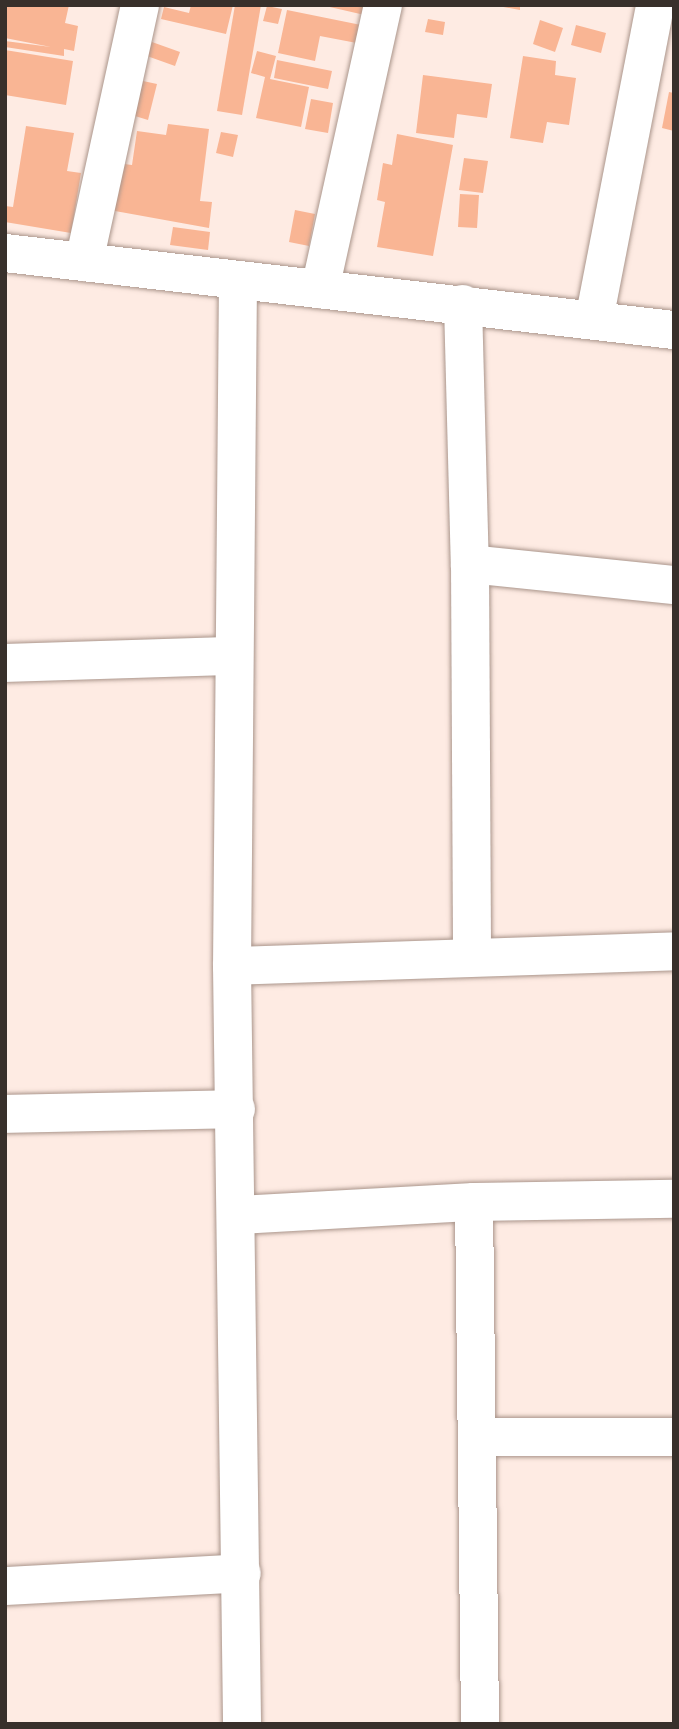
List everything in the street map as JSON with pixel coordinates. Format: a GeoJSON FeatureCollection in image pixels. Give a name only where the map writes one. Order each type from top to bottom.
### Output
{"type":"FeatureCollection","features":[{"type":"Feature","properties":{"kind":"street"},"geometry":{"type":"LineString","coordinates":[[84,262],[140,5]]}},
{"type":"Feature","properties":{"kind":"street"},"geometry":{"type":"LineString","coordinates":[[320,289],[383,5]]}},
{"type":"Feature","properties":{"kind":"street"},"geometry":{"type":"LineString","coordinates":[[594,320],[655,5]]}},
{"type":"Feature","properties":{"kind":"street"},"geometry":{"type":"LineString","coordinates":[[5,253],[674,330]]}},
{"type":"Feature","properties":{"kind":"street"},"geometry":{"type":"LineString","coordinates":[[238,280],[232,966],[239,1215],[242,1724]]}},
{"type":"Feature","properties":{"kind":"street"},"geometry":{"type":"LineString","coordinates":[[463,304],[470,564],[472,957]]}},
{"type":"Feature","properties":{"kind":"street"},"geometry":{"type":"LineString","coordinates":[[470,564],[674,585]]}},
{"type":"Feature","properties":{"kind":"street"},"geometry":{"type":"LineString","coordinates":[[5,663],[233,656]]}},
{"type":"Feature","properties":{"kind":"street"},"geometry":{"type":"LineString","coordinates":[[232,966],[674,951]]}},
{"type":"Feature","properties":{"kind":"street"},"geometry":{"type":"LineString","coordinates":[[5,1114],[236,1109]]}},
{"type":"Feature","properties":{"kind":"street"},"geometry":{"type":"LineString","coordinates":[[239,1215],[474,1202],[674,1199]]}},
{"type":"Feature","properties":{"kind":"street"},"geometry":{"type":"LineString","coordinates":[[474,1202],[479,1437],[480,1724]]}},
{"type":"Feature","properties":{"kind":"street"},"geometry":{"type":"LineString","coordinates":[[479,1437],[674,1437]]}},
{"type":"Feature","properties":{"kind":"street"},"geometry":{"type":"LineString","coordinates":[[5,1586],[242,1573]]}},
{"type":"Feature","properties":{"kind":"building"},"geometry":{"type":"Polygon","coordinates":[[[5,5],[69,5],[65,23],[78,26],[74,51],[64,49],[64,56],[5,47],[5,41],[51,47],[5,38],[5,5]]]}},
{"type":"Feature","properties":{"kind":"building"},"geometry":{"type":"Polygon","coordinates":[[[191,5],[233,5],[226,34],[161,19],[164,7],[189,13],[191,5]]]}},
{"type":"Feature","properties":{"kind":"building"},"geometry":{"type":"Polygon","coordinates":[[[235,5],[261,5],[242,115],[217,111],[235,5]]]}},
{"type":"Feature","properties":{"kind":"building"},"geometry":{"type":"Polygon","coordinates":[[[321,5],[371,5],[369,16],[321,5]]]}},
{"type":"Feature","properties":{"kind":"building"},"geometry":{"type":"Polygon","coordinates":[[[493,5],[520,5],[520,10],[493,5]]]}},
{"type":"Feature","properties":{"kind":"building"},"geometry":{"type":"Polygon","coordinates":[[[267,6],[282,9],[278,24],[263,21],[267,6]]]}},
{"type":"Feature","properties":{"kind":"building"},"geometry":{"type":"Polygon","coordinates":[[[287,10],[366,26],[362,44],[320,36],[315,61],[278,53],[287,10]]]}},
{"type":"Feature","properties":{"kind":"building"},"geometry":{"type":"Polygon","coordinates":[[[428,19],[445,22],[443,35],[425,32],[428,19]]]}},
{"type":"Feature","properties":{"kind":"building"},"geometry":{"type":"Polygon","coordinates":[[[540,20],[563,28],[555,52],[533,44],[540,20]]]}},
{"type":"Feature","properties":{"kind":"building"},"geometry":{"type":"Polygon","coordinates":[[[576,25],[606,33],[601,53],[571,45],[576,25]]]}},
{"type":"Feature","properties":{"kind":"building"},"geometry":{"type":"Polygon","coordinates":[[[152,42],[180,52],[175,66],[147,56],[152,42]]]}},
{"type":"Feature","properties":{"kind":"building"},"geometry":{"type":"Polygon","coordinates":[[[5,50],[73,61],[66,105],[5,95],[5,50]]]}},
{"type":"Feature","properties":{"kind":"building"},"geometry":{"type":"Polygon","coordinates":[[[257,51],[276,56],[270,79],[309,87],[301,127],[256,118],[265,77],[251,73],[257,51]]]}},
{"type":"Feature","properties":{"kind":"building"},"geometry":{"type":"Polygon","coordinates":[[[523,56],[556,61],[555,75],[576,78],[569,125],[547,122],[543,143],[510,138],[523,56]]]}},
{"type":"Feature","properties":{"kind":"building"},"geometry":{"type":"Polygon","coordinates":[[[277,60],[332,71],[328,89],[274,78],[277,60]]]}},
{"type":"Feature","properties":{"kind":"building"},"geometry":{"type":"Polygon","coordinates":[[[423,75],[492,84],[487,118],[457,114],[454,138],[416,133],[423,75]]]}},
{"type":"Feature","properties":{"kind":"building"},"geometry":{"type":"Polygon","coordinates":[[[143,81],[157,84],[148,120],[135,116],[143,81]]]}},
{"type":"Feature","properties":{"kind":"building"},"geometry":{"type":"Polygon","coordinates":[[[669,92],[674,93],[674,131],[662,128],[669,92]]]}},
{"type":"Feature","properties":{"kind":"building"},"geometry":{"type":"Polygon","coordinates":[[[311,99],[333,103],[328,133],[305,129],[311,99]]]}},
{"type":"Feature","properties":{"kind":"building"},"geometry":{"type":"Polygon","coordinates":[[[168,124],[209,129],[200,201],[212,202],[209,228],[104,209],[109,162],[132,165],[137,131],[166,135],[168,124]]]}},
{"type":"Feature","properties":{"kind":"building"},"geometry":{"type":"Polygon","coordinates":[[[26,126],[74,133],[67,171],[81,173],[71,233],[5,222],[5,206],[13,207],[26,126]]]}},
{"type":"Feature","properties":{"kind":"building"},"geometry":{"type":"Polygon","coordinates":[[[221,132],[238,135],[233,157],[216,153],[221,132]]]}},
{"type":"Feature","properties":{"kind":"building"},"geometry":{"type":"Polygon","coordinates":[[[397,134],[453,145],[433,256],[377,247],[385,202],[377,200],[383,163],[392,165],[397,134]]]}},
{"type":"Feature","properties":{"kind":"building"},"geometry":{"type":"Polygon","coordinates":[[[464,158],[488,161],[483,193],[459,190],[464,158]]]}},
{"type":"Feature","properties":{"kind":"building"},"geometry":{"type":"Polygon","coordinates":[[[460,194],[479,195],[477,228],[458,227],[460,194]]]}},
{"type":"Feature","properties":{"kind":"building"},"geometry":{"type":"Polygon","coordinates":[[[295,210],[315,214],[309,246],[289,242],[295,210]]]}},
{"type":"Feature","properties":{"kind":"building"},"geometry":{"type":"Polygon","coordinates":[[[173,227],[210,232],[208,250],[170,245],[173,227]]]}}]}
